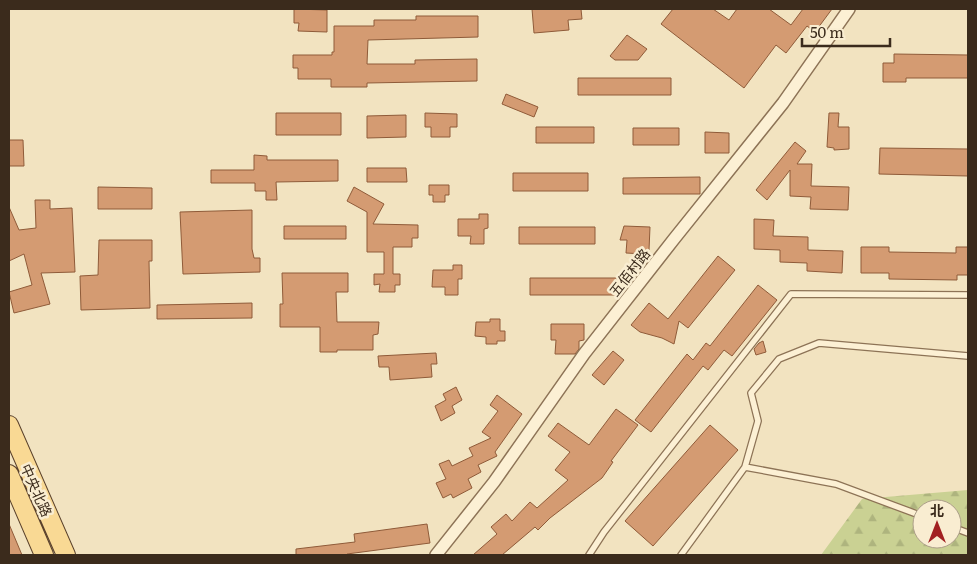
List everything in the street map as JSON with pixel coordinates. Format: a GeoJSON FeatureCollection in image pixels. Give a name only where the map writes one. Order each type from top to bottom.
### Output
{"type":"FeatureCollection","features":[{"type":"Feature","properties":{"kind":"main road","name":"中央北路"},"geometry":{"type":"LineString","coordinates":[[9,425],[66,555]]}},
{"type":"Feature","properties":{"kind":"main road","name":"中央北路"},"geometry":{"type":"LineString","coordinates":[[9,474],[44,555]]}},
{"type":"Feature","properties":{"kind":"street","name":"五佰村路"},"geometry":{"type":"LineString","coordinates":[[436,555],[494,482],[584,354],[783,103],[848,9]]}},
{"type":"Feature","properties":{"kind":"lane"},"geometry":{"type":"LineString","coordinates":[[589,555],[604,532],[791,294],[968,295]]}},
{"type":"Feature","properties":{"kind":"lane"},"geometry":{"type":"LineString","coordinates":[[681,555],[745,467],[758,421],[751,393],[779,359],[819,343],[968,356]]}},
{"type":"Feature","properties":{"kind":"lane"},"geometry":{"type":"LineString","coordinates":[[745,467],[836,484],[912,512]]}},
{"type":"Feature","properties":{"kind":"green space"},"geometry":{"type":"Polygon","coordinates":[[[968,490],[968,555],[821,555],[862,499],[968,490]]]}},
{"type":"Feature","properties":{"kind":"building"},"geometry":{"type":"Polygon","coordinates":[[[294,9],[327,10],[327,32],[298,31],[299,23],[294,23],[294,9]]]}},
{"type":"Feature","properties":{"kind":"building"},"geometry":{"type":"Polygon","coordinates":[[[532,9],[581,9],[582,19],[568,20],[569,30],[534,33],[532,9]]]}},
{"type":"Feature","properties":{"kind":"building"},"geometry":{"type":"Polygon","coordinates":[[[673,9],[713,9],[729,20],[737,9],[769,9],[791,25],[803,9],[832,9],[815,32],[807,26],[786,53],[776,45],[744,88],[661,24],[673,9]]]}},
{"type":"Feature","properties":{"kind":"building"},"geometry":{"type":"Polygon","coordinates":[[[416,16],[478,16],[478,37],[368,40],[367,64],[415,64],[415,60],[477,59],[477,81],[367,83],[367,87],[331,87],[331,79],[298,79],[298,68],[293,68],[293,55],[332,55],[332,52],[334,52],[334,26],[374,26],[374,20],[416,20],[416,16]]]}},
{"type":"Feature","properties":{"kind":"building"},"geometry":{"type":"Polygon","coordinates":[[[627,35],[647,49],[638,60],[615,60],[610,56],[627,35]]]}},
{"type":"Feature","properties":{"kind":"building"},"geometry":{"type":"Polygon","coordinates":[[[894,54],[968,55],[968,78],[906,78],[906,82],[883,82],[883,63],[894,63],[894,54]]]}},
{"type":"Feature","properties":{"kind":"building"},"geometry":{"type":"Polygon","coordinates":[[[578,78],[671,78],[671,95],[578,95],[578,78]]]}},
{"type":"Feature","properties":{"kind":"building"},"geometry":{"type":"Polygon","coordinates":[[[506,94],[538,107],[534,117],[502,104],[506,94]]]}},
{"type":"Feature","properties":{"kind":"building"},"geometry":{"type":"Polygon","coordinates":[[[276,113],[341,113],[341,135],[276,135],[276,113]]]}},
{"type":"Feature","properties":{"kind":"building"},"geometry":{"type":"Polygon","coordinates":[[[425,113],[457,114],[457,127],[450,127],[450,137],[431,137],[431,127],[425,127],[425,113]]]}},
{"type":"Feature","properties":{"kind":"building"},"geometry":{"type":"Polygon","coordinates":[[[829,113],[839,113],[838,127],[849,127],[849,149],[834,150],[834,148],[827,147],[829,113]]]}},
{"type":"Feature","properties":{"kind":"building"},"geometry":{"type":"Polygon","coordinates":[[[406,115],[406,137],[367,138],[367,116],[406,115]]]}},
{"type":"Feature","properties":{"kind":"building"},"geometry":{"type":"Polygon","coordinates":[[[536,127],[594,127],[594,143],[536,143],[536,127]]]}},
{"type":"Feature","properties":{"kind":"building"},"geometry":{"type":"Polygon","coordinates":[[[633,128],[679,128],[679,145],[633,145],[633,128]]]}},
{"type":"Feature","properties":{"kind":"building"},"geometry":{"type":"Polygon","coordinates":[[[705,132],[729,133],[729,153],[705,153],[705,132]]]}},
{"type":"Feature","properties":{"kind":"building"},"geometry":{"type":"Polygon","coordinates":[[[9,140],[23,140],[24,166],[9,166],[9,140]]]}},
{"type":"Feature","properties":{"kind":"building"},"geometry":{"type":"Polygon","coordinates":[[[795,142],[806,151],[797,164],[812,164],[811,186],[849,187],[848,210],[810,209],[811,197],[790,196],[790,170],[767,200],[756,190],[795,142]]]}},
{"type":"Feature","properties":{"kind":"building"},"geometry":{"type":"Polygon","coordinates":[[[880,148],[968,149],[968,176],[879,174],[880,148]]]}},
{"type":"Feature","properties":{"kind":"building"},"geometry":{"type":"Polygon","coordinates":[[[254,155],[267,156],[267,160],[338,160],[338,181],[276,182],[277,200],[266,200],[266,191],[255,191],[255,183],[211,183],[211,170],[254,170],[254,155]]]}},
{"type":"Feature","properties":{"kind":"building"},"geometry":{"type":"Polygon","coordinates":[[[367,168],[406,168],[407,182],[367,182],[367,168]]]}},
{"type":"Feature","properties":{"kind":"building"},"geometry":{"type":"Polygon","coordinates":[[[513,173],[588,173],[588,191],[513,191],[513,173]]]}},
{"type":"Feature","properties":{"kind":"building"},"geometry":{"type":"Polygon","coordinates":[[[700,177],[700,194],[623,194],[623,178],[700,177]]]}},
{"type":"Feature","properties":{"kind":"building"},"geometry":{"type":"Polygon","coordinates":[[[429,185],[449,185],[449,195],[445,195],[445,202],[433,202],[433,195],[429,195],[429,185]]]}},
{"type":"Feature","properties":{"kind":"building"},"geometry":{"type":"Polygon","coordinates":[[[98,187],[152,188],[152,209],[98,209],[98,187]]]}},
{"type":"Feature","properties":{"kind":"building"},"geometry":{"type":"Polygon","coordinates":[[[354,187],[384,204],[373,224],[418,225],[418,238],[412,238],[412,247],[393,247],[393,274],[400,274],[400,285],[395,285],[395,292],[379,292],[380,284],[374,285],[374,274],[384,274],[384,252],[367,252],[367,212],[347,201],[354,187]]]}},
{"type":"Feature","properties":{"kind":"building"},"geometry":{"type":"Polygon","coordinates":[[[35,200],[50,200],[50,209],[72,208],[75,272],[41,273],[50,304],[14,313],[9,292],[32,285],[24,254],[9,261],[9,207],[19,230],[36,228],[35,200]]]}},
{"type":"Feature","properties":{"kind":"building"},"geometry":{"type":"Polygon","coordinates":[[[252,210],[252,249],[254,258],[260,258],[260,272],[183,274],[180,212],[252,210]]]}},
{"type":"Feature","properties":{"kind":"building"},"geometry":{"type":"Polygon","coordinates":[[[479,214],[488,214],[488,228],[484,229],[484,244],[470,244],[471,236],[458,236],[458,219],[479,219],[479,214]]]}},
{"type":"Feature","properties":{"kind":"building"},"geometry":{"type":"Polygon","coordinates":[[[754,219],[774,220],[773,236],[808,237],[808,250],[843,251],[842,273],[807,271],[807,263],[780,262],[780,250],[754,249],[754,219]]]}},
{"type":"Feature","properties":{"kind":"building"},"geometry":{"type":"Polygon","coordinates":[[[284,226],[346,226],[346,239],[284,239],[284,226]]]}},
{"type":"Feature","properties":{"kind":"building"},"geometry":{"type":"Polygon","coordinates":[[[624,226],[650,227],[649,250],[645,250],[645,254],[626,253],[627,240],[620,240],[624,226]]]}},
{"type":"Feature","properties":{"kind":"building"},"geometry":{"type":"Polygon","coordinates":[[[519,227],[595,227],[595,244],[519,244],[519,227]]]}},
{"type":"Feature","properties":{"kind":"building"},"geometry":{"type":"Polygon","coordinates":[[[99,240],[152,240],[152,261],[149,261],[150,308],[81,310],[80,276],[98,275],[99,240]]]}},
{"type":"Feature","properties":{"kind":"building"},"geometry":{"type":"Polygon","coordinates":[[[861,247],[889,247],[889,252],[956,253],[956,247],[968,247],[968,275],[957,275],[957,280],[889,279],[889,273],[861,273],[861,247]]]}},
{"type":"Feature","properties":{"kind":"building"},"geometry":{"type":"Polygon","coordinates":[[[718,256],[735,270],[688,328],[679,321],[674,344],[662,338],[640,332],[631,325],[649,303],[668,319],[718,256]]]}},
{"type":"Feature","properties":{"kind":"building"},"geometry":{"type":"Polygon","coordinates":[[[453,265],[462,265],[462,279],[458,279],[458,295],[445,295],[445,287],[432,287],[433,270],[453,270],[453,265]]]}},
{"type":"Feature","properties":{"kind":"building"},"geometry":{"type":"Polygon","coordinates":[[[282,273],[348,273],[348,292],[336,292],[337,322],[379,322],[378,334],[373,335],[373,350],[320,352],[320,327],[280,327],[280,304],[283,304],[282,273]]]}},
{"type":"Feature","properties":{"kind":"building"},"geometry":{"type":"Polygon","coordinates":[[[530,278],[618,278],[618,295],[530,295],[530,278]]]}},
{"type":"Feature","properties":{"kind":"building"},"geometry":{"type":"Polygon","coordinates":[[[758,285],[777,300],[732,356],[724,350],[708,370],[703,366],[651,432],[635,420],[687,354],[693,360],[706,343],[710,346],[758,285]]]}},
{"type":"Feature","properties":{"kind":"building"},"geometry":{"type":"Polygon","coordinates":[[[252,303],[252,318],[157,319],[157,305],[252,303]]]}},
{"type":"Feature","properties":{"kind":"building"},"geometry":{"type":"Polygon","coordinates":[[[490,319],[500,319],[500,331],[505,331],[505,341],[497,341],[497,344],[486,344],[486,337],[475,336],[476,322],[490,322],[490,319]]]}},
{"type":"Feature","properties":{"kind":"building"},"geometry":{"type":"Polygon","coordinates":[[[551,324],[584,324],[584,340],[579,341],[579,349],[575,354],[555,354],[556,340],[551,340],[551,324]]]}},
{"type":"Feature","properties":{"kind":"building"},"geometry":{"type":"Polygon","coordinates":[[[763,341],[766,352],[756,355],[754,349],[763,341]]]}},
{"type":"Feature","properties":{"kind":"building"},"geometry":{"type":"Polygon","coordinates":[[[613,351],[624,360],[604,385],[592,375],[613,351]]]}},
{"type":"Feature","properties":{"kind":"building"},"geometry":{"type":"Polygon","coordinates":[[[436,353],[437,364],[431,364],[432,377],[390,380],[389,367],[379,367],[378,356],[436,353]]]}},
{"type":"Feature","properties":{"kind":"building"},"geometry":{"type":"Polygon","coordinates":[[[456,387],[462,400],[452,406],[455,413],[441,421],[435,406],[446,400],[443,394],[456,387]]]}},
{"type":"Feature","properties":{"kind":"building"},"geometry":{"type":"Polygon","coordinates":[[[497,395],[522,414],[495,452],[497,456],[478,465],[481,472],[468,479],[472,488],[453,498],[451,494],[443,498],[436,483],[446,479],[439,464],[449,460],[452,466],[473,456],[469,448],[491,438],[482,432],[498,411],[490,405],[497,395]]]}},
{"type":"Feature","properties":{"kind":"building"},"geometry":{"type":"Polygon","coordinates":[[[616,409],[638,425],[611,461],[613,462],[602,478],[550,518],[538,530],[535,527],[502,555],[473,555],[497,534],[491,527],[506,514],[512,521],[530,502],[537,508],[568,480],[555,470],[570,452],[548,436],[558,423],[589,445],[616,409]]]}},
{"type":"Feature","properties":{"kind":"building"},"geometry":{"type":"Polygon","coordinates":[[[710,425],[738,450],[653,546],[625,521],[710,425]]]}},
{"type":"Feature","properties":{"kind":"building"},"geometry":{"type":"Polygon","coordinates":[[[9,524],[22,555],[9,555],[9,524]]]}},
{"type":"Feature","properties":{"kind":"building"},"geometry":{"type":"Polygon","coordinates":[[[427,524],[430,543],[347,555],[296,555],[296,549],[355,542],[354,534],[427,524]]]}}]}
